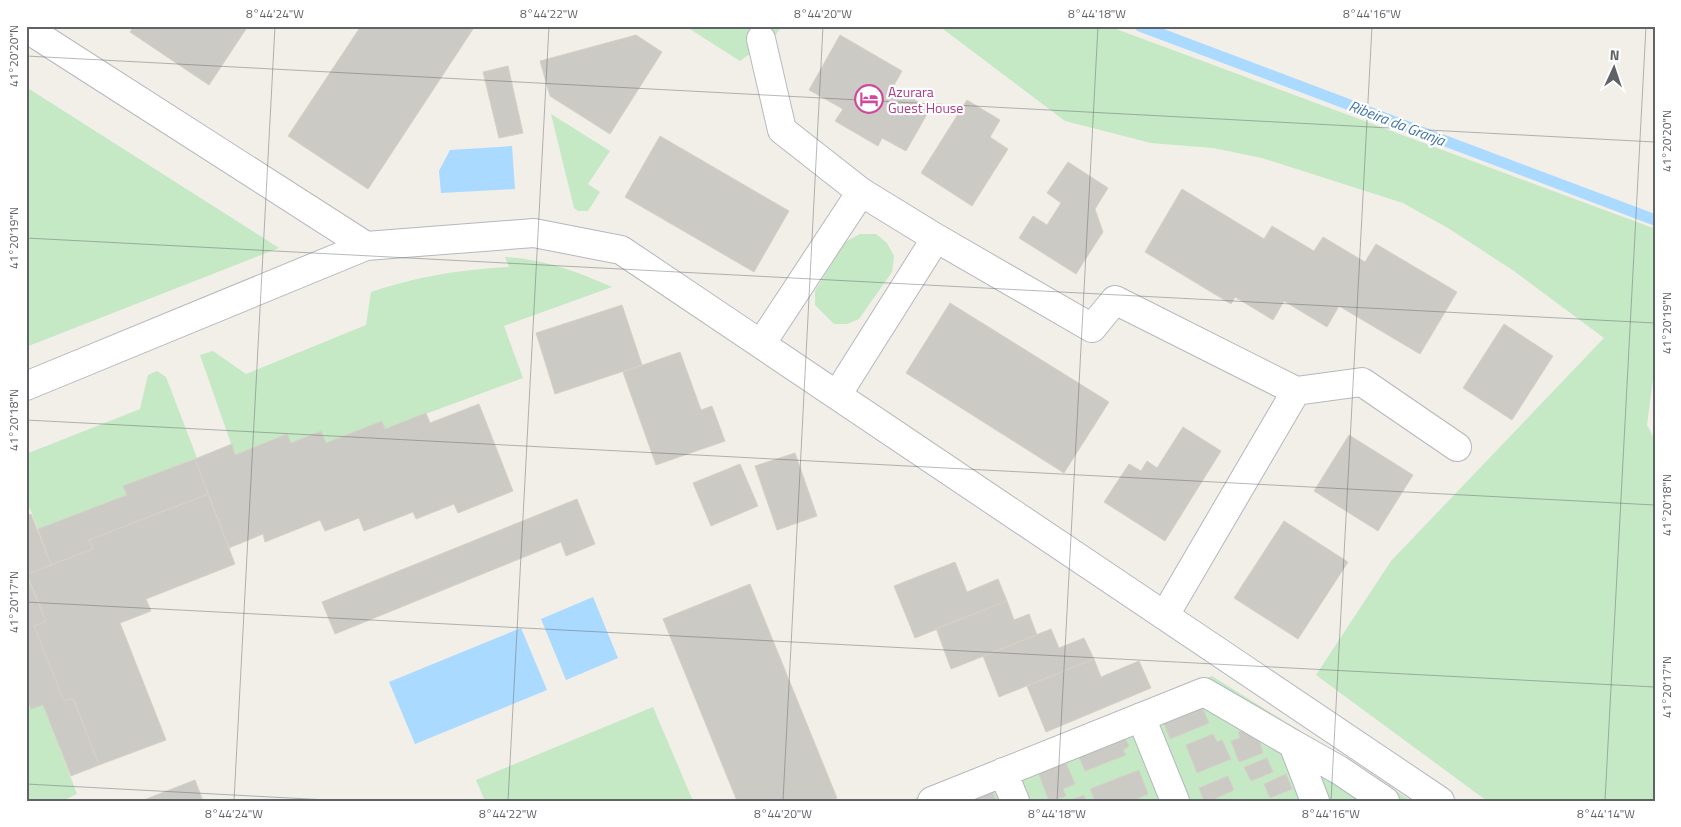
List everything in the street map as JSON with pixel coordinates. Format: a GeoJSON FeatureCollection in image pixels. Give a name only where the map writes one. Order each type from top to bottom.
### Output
{"type":"FeatureCollection","features":[{"type":"Feature","properties":{"kind":"street"},"geometry":{"type":"LineString","coordinates":[[26,28],[366,246]]}},
{"type":"Feature","properties":{"kind":"street"},"geometry":{"type":"LineString","coordinates":[[761,39],[782,130],[861,192],[936,238],[1092,328],[1115,300],[1296,391],[1362,382],[1457,448]]}},
{"type":"Feature","properties":{"kind":"street"},"geometry":{"type":"LineString","coordinates":[[761,344],[861,192]]}},
{"type":"Feature","properties":{"kind":"street"},"geometry":{"type":"LineString","coordinates":[[26,386],[366,246],[534,233],[621,250],[1440,801]]}},
{"type":"Feature","properties":{"kind":"street"},"geometry":{"type":"LineString","coordinates":[[837,395],[936,238]]}},
{"type":"Feature","properties":{"kind":"street"},"geometry":{"type":"LineString","coordinates":[[1165,615],[1296,391]]}},
{"type":"Feature","properties":{"kind":"street"},"geometry":{"type":"LineString","coordinates":[[932,801],[1204,692],[1339,770],[1385,801]]}},
{"type":"Feature","properties":{"kind":"street"},"geometry":{"type":"LineString","coordinates":[[1141,717],[1175,801]]}},
{"type":"Feature","properties":{"kind":"street"},"geometry":{"type":"LineString","coordinates":[[1293,744],[1316,801]]}},
{"type":"Feature","properties":{"kind":"street"},"geometry":{"type":"LineString","coordinates":[[1003,772],[1015,801]]}},
{"type":"Feature","properties":{"kind":"green space"},"geometry":{"type":"Polygon","coordinates":[[[685,26],[782,26],[775,36],[740,61],[685,26]]]}},
{"type":"Feature","properties":{"kind":"green space"},"geometry":{"type":"Polygon","coordinates":[[[939,26],[1108,26],[1653,228],[1655,363],[1647,425],[1655,440],[1655,801],[1487,801],[1316,675],[1391,561],[1604,338],[1514,271],[1448,228],[1403,203],[1262,158],[1213,148],[1151,143],[1065,121],[939,26]]]}},
{"type":"Feature","properties":{"kind":"green space"},"geometry":{"type":"Polygon","coordinates":[[[26,87],[279,248],[26,347],[26,87]]]}},
{"type":"Feature","properties":{"kind":"green space"},"geometry":{"type":"Polygon","coordinates":[[[551,114],[610,151],[588,184],[600,192],[588,211],[578,211],[574,208],[551,114]]]}},
{"type":"Feature","properties":{"kind":"green space"},"geometry":{"type":"Polygon","coordinates":[[[860,234],[876,234],[887,243],[894,256],[892,272],[859,319],[847,324],[834,324],[815,305],[815,291],[845,242],[860,234]]]}},
{"type":"Feature","properties":{"kind":"green space"},"geometry":{"type":"Polygon","coordinates":[[[505,257],[546,263],[612,287],[504,326],[523,378],[385,429],[382,421],[326,443],[321,431],[291,443],[287,434],[235,455],[200,355],[213,351],[246,374],[366,325],[371,292],[439,275],[509,267],[505,257]]]}},
{"type":"Feature","properties":{"kind":"green space"},"geometry":{"type":"Polygon","coordinates":[[[157,371],[166,377],[197,458],[124,486],[127,495],[38,529],[26,499],[26,454],[140,409],[148,375],[157,371]]]}},
{"type":"Feature","properties":{"kind":"green space"},"geometry":{"type":"Polygon","coordinates":[[[1212,676],[1412,801],[909,801],[1212,676]]]}},
{"type":"Feature","properties":{"kind":"green space"},"geometry":{"type":"Polygon","coordinates":[[[26,698],[31,709],[43,705],[77,794],[62,801],[26,801],[26,698]]]}},
{"type":"Feature","properties":{"kind":"green space"},"geometry":{"type":"Polygon","coordinates":[[[653,707],[693,801],[485,801],[476,780],[653,707]]]}},
{"type":"Feature","properties":{"kind":"water"},"geometry":{"type":"Polygon","coordinates":[[[512,146],[515,189],[441,193],[439,171],[450,150],[512,146]]]}},
{"type":"Feature","properties":{"kind":"water"},"geometry":{"type":"Polygon","coordinates":[[[593,597],[618,658],[566,680],[541,619],[593,597]]]}},
{"type":"Feature","properties":{"kind":"water"},"geometry":{"type":"Polygon","coordinates":[[[521,628],[547,690],[415,744],[389,682],[521,628]]]}},
{"type":"Feature","properties":{"kind":"building"},"geometry":{"type":"Polygon","coordinates":[[[134,26],[248,26],[209,85],[130,32],[134,26]]]}},
{"type":"Feature","properties":{"kind":"building"},"geometry":{"type":"Polygon","coordinates":[[[361,26],[475,26],[368,189],[288,136],[361,26]]]}},
{"type":"Feature","properties":{"kind":"building"},"geometry":{"type":"Polygon","coordinates":[[[636,35],[662,52],[610,134],[550,96],[540,61],[636,35]]]}},
{"type":"Feature","properties":{"kind":"building","name":"Azurara Guest House"},"geometry":{"type":"Polygon","coordinates":[[[840,35],[902,71],[893,87],[930,109],[906,151],[882,138],[878,146],[835,121],[843,109],[809,90],[840,35]]]}},
{"type":"Feature","properties":{"kind":"building"},"geometry":{"type":"Polygon","coordinates":[[[508,66],[523,133],[499,138],[483,72],[508,66]]]}},
{"type":"Feature","properties":{"kind":"building"},"geometry":{"type":"Polygon","coordinates":[[[967,100],[1000,120],[990,137],[1008,149],[972,206],[921,173],[967,100]]]}},
{"type":"Feature","properties":{"kind":"building"},"geometry":{"type":"Polygon","coordinates":[[[660,136],[789,211],[754,272],[625,197],[660,136]]]}},
{"type":"Feature","properties":{"kind":"building"},"geometry":{"type":"Polygon","coordinates":[[[1068,162],[1108,188],[1095,209],[1103,232],[1076,274],[1019,238],[1033,216],[1047,225],[1061,203],[1047,193],[1068,162]]]}},
{"type":"Feature","properties":{"kind":"building"},"geometry":{"type":"Polygon","coordinates":[[[1182,189],[1264,239],[1272,226],[1314,251],[1323,237],[1365,262],[1376,244],[1457,292],[1420,354],[1339,306],[1327,327],[1284,301],[1273,320],[1235,297],[1231,304],[1145,252],[1182,189]]]}},
{"type":"Feature","properties":{"kind":"building"},"geometry":{"type":"Polygon","coordinates":[[[950,303],[1109,402],[1064,473],[906,373],[950,303]]]}},
{"type":"Feature","properties":{"kind":"building"},"geometry":{"type":"Polygon","coordinates":[[[622,305],[642,365],[555,394],[536,333],[622,305]]]}},
{"type":"Feature","properties":{"kind":"building"},"geometry":{"type":"Polygon","coordinates":[[[1504,324],[1553,356],[1512,420],[1463,388],[1504,324]]]}},
{"type":"Feature","properties":{"kind":"building"},"geometry":{"type":"Polygon","coordinates":[[[680,352],[701,410],[712,406],[725,441],[656,465],[623,372],[680,352]]]}},
{"type":"Feature","properties":{"kind":"building"},"geometry":{"type":"Polygon","coordinates":[[[479,404],[513,491],[458,513],[454,504],[416,519],[413,512],[364,531],[359,518],[325,531],[320,520],[265,542],[263,534],[229,548],[195,459],[232,444],[235,455],[287,434],[291,443],[321,431],[326,443],[382,421],[385,429],[426,413],[430,423],[479,404]]]}},
{"type":"Feature","properties":{"kind":"building"},"geometry":{"type":"Polygon","coordinates":[[[1183,427],[1221,451],[1165,541],[1104,502],[1129,464],[1141,471],[1147,461],[1157,468],[1183,427]]]}},
{"type":"Feature","properties":{"kind":"building"},"geometry":{"type":"Polygon","coordinates":[[[1349,435],[1413,475],[1378,531],[1314,491],[1349,435]]]}},
{"type":"Feature","properties":{"kind":"building"},"geometry":{"type":"Polygon","coordinates":[[[795,453],[817,516],[777,530],[755,466],[795,453]]]}},
{"type":"Feature","properties":{"kind":"building"},"geometry":{"type":"Polygon","coordinates":[[[195,459],[208,494],[89,540],[93,549],[51,565],[38,529],[127,495],[123,486],[195,459]]]}},
{"type":"Feature","properties":{"kind":"building"},"geometry":{"type":"Polygon","coordinates":[[[740,464],[758,506],[711,526],[693,483],[740,464]]]}},
{"type":"Feature","properties":{"kind":"building"},"geometry":{"type":"Polygon","coordinates":[[[208,494],[235,564],[146,599],[151,611],[120,623],[166,740],[99,765],[73,698],[64,701],[34,626],[46,621],[27,574],[93,549],[89,540],[208,494]]]}},
{"type":"Feature","properties":{"kind":"building"},"geometry":{"type":"Polygon","coordinates":[[[577,499],[595,544],[566,556],[561,542],[335,634],[322,602],[577,499]]]}},
{"type":"Feature","properties":{"kind":"building"},"geometry":{"type":"Polygon","coordinates":[[[31,514],[51,565],[26,574],[26,516],[31,514]]]}},
{"type":"Feature","properties":{"kind":"building"},"geometry":{"type":"Polygon","coordinates":[[[1284,521],[1348,562],[1298,639],[1234,598],[1284,521]]]}},
{"type":"Feature","properties":{"kind":"building"},"geometry":{"type":"Polygon","coordinates":[[[955,562],[967,592],[998,579],[1007,601],[915,638],[894,586],[955,562]]]}},
{"type":"Feature","properties":{"kind":"building"},"geometry":{"type":"Polygon","coordinates":[[[26,574],[46,621],[34,626],[64,701],[73,698],[99,765],[71,776],[43,705],[31,709],[26,698],[26,574]]]}},
{"type":"Feature","properties":{"kind":"building"},"geometry":{"type":"Polygon","coordinates":[[[750,584],[837,798],[831,801],[737,801],[663,619],[750,584]]]}},
{"type":"Feature","properties":{"kind":"building"},"geometry":{"type":"Polygon","coordinates":[[[1007,601],[1014,620],[1029,614],[1037,635],[951,669],[936,628],[1007,601]]]}},
{"type":"Feature","properties":{"kind":"building"},"geometry":{"type":"Polygon","coordinates":[[[1051,629],[1059,648],[1084,638],[1094,659],[999,697],[983,656],[1051,629]]]}},
{"type":"Feature","properties":{"kind":"building"},"geometry":{"type":"Polygon","coordinates":[[[1094,659],[1101,677],[1139,661],[1151,688],[1046,732],[1027,686],[1094,659]]]}},
{"type":"Feature","properties":{"kind":"building"},"geometry":{"type":"Polygon","coordinates":[[[1200,703],[1209,723],[1170,739],[1162,718],[1200,703]]]}},
{"type":"Feature","properties":{"kind":"building"},"geometry":{"type":"Polygon","coordinates":[[[1253,727],[1264,741],[1260,743],[1263,753],[1239,762],[1231,741],[1240,738],[1238,732],[1253,727]]]}},
{"type":"Feature","properties":{"kind":"building"},"geometry":{"type":"Polygon","coordinates":[[[1213,734],[1217,742],[1222,740],[1231,759],[1197,773],[1186,745],[1213,734]]]}},
{"type":"Feature","properties":{"kind":"building"},"geometry":{"type":"Polygon","coordinates":[[[1125,737],[1129,746],[1123,750],[1126,755],[1085,771],[1076,750],[1125,737]]]}},
{"type":"Feature","properties":{"kind":"building"},"geometry":{"type":"Polygon","coordinates":[[[1063,756],[1075,784],[1063,789],[1066,796],[1049,801],[1036,767],[1063,756]]]}},
{"type":"Feature","properties":{"kind":"building"},"geometry":{"type":"Polygon","coordinates":[[[1267,758],[1273,772],[1251,781],[1244,767],[1267,758]]]}},
{"type":"Feature","properties":{"kind":"building"},"geometry":{"type":"Polygon","coordinates":[[[1139,770],[1148,794],[1132,801],[1095,801],[1090,789],[1139,770]]]}},
{"type":"Feature","properties":{"kind":"building"},"geometry":{"type":"Polygon","coordinates":[[[1286,774],[1292,789],[1270,798],[1264,784],[1286,774]]]}},
{"type":"Feature","properties":{"kind":"building"},"geometry":{"type":"Polygon","coordinates":[[[1228,776],[1234,790],[1210,801],[1204,801],[1199,788],[1228,776]]]}},
{"type":"Feature","properties":{"kind":"building"},"geometry":{"type":"Polygon","coordinates":[[[195,780],[203,801],[141,801],[195,780]]]}},
{"type":"Feature","properties":{"kind":"building"},"geometry":{"type":"Polygon","coordinates":[[[991,787],[996,801],[959,801],[991,787]]]}},
{"type":"Feature","properties":{"kind":"building"},"geometry":{"type":"Polygon","coordinates":[[[1084,795],[1086,801],[1069,801],[1084,795]]]}},
{"type":"Feature","properties":{"kind":"waterway","name":"Ribeira da Granja"},"geometry":{"type":"LineString","coordinates":[[1140,26],[1655,220]]}},
{"type":"Feature","properties":{"kind":"place","name":"Azurara Guest House"},"geometry":{"type":"Point","coordinates":[869,99]}}]}
